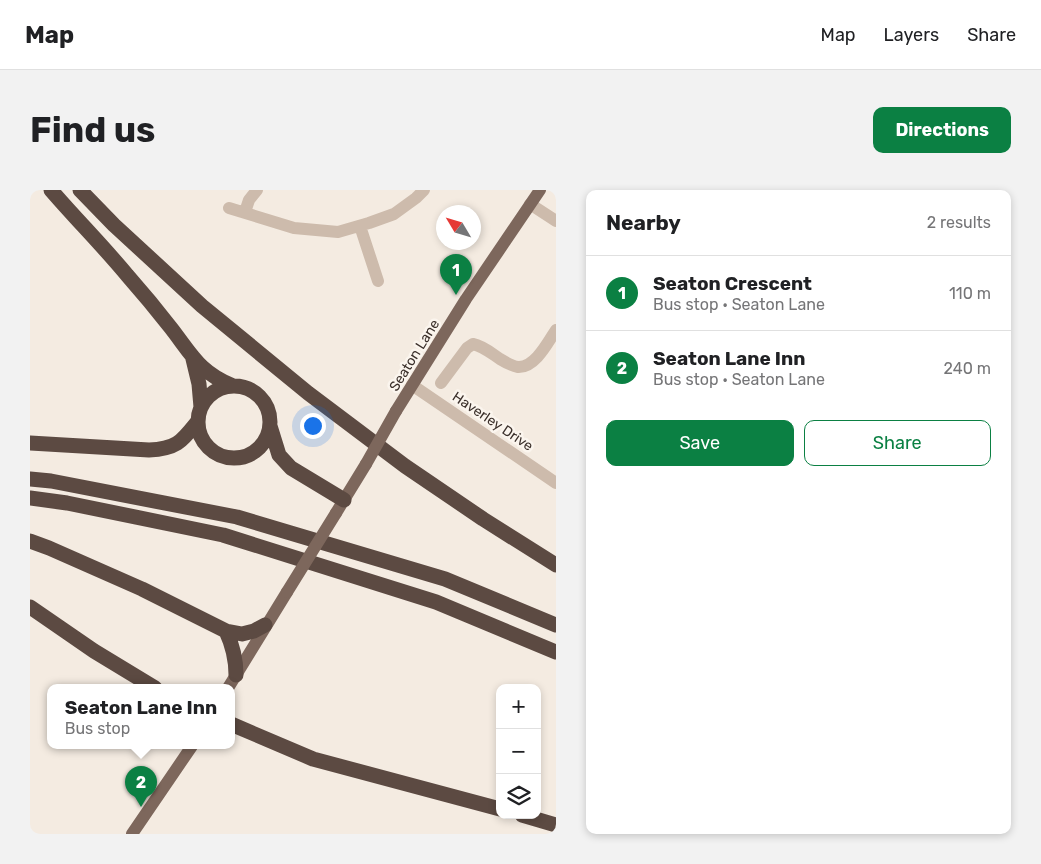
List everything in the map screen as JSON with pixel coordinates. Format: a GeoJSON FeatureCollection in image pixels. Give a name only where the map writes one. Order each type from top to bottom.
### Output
{"type":"FeatureCollection","features":[{"type":"Feature","properties":{"kind":"highway"},"geometry":{"type":"LineString","coordinates":[[51,190],[131,279],[193,358],[216,378],[233,386]]}},
{"type":"Feature","properties":{"kind":"highway"},"geometry":{"type":"LineString","coordinates":[[80,190],[114,225],[202,306],[308,393],[406,466],[483,519],[556,565]]}},
{"type":"Feature","properties":{"kind":"highway"},"geometry":{"type":"LineString","coordinates":[[193,358],[199,384],[200,434],[207,446],[218,455],[231,458],[245,457],[257,450],[266,439],[270,426]]}},
{"type":"Feature","properties":{"kind":"highway"},"geometry":{"type":"LineString","coordinates":[[30,444],[149,450],[164,449],[178,442],[187,434],[210,395],[222,388],[244,387],[261,399],[268,411],[270,426],[279,455],[290,468],[340,507]]}},
{"type":"Feature","properties":{"kind":"highway"},"geometry":{"type":"LineString","coordinates":[[30,479],[51,481],[237,517],[446,579],[556,626]]}},
{"type":"Feature","properties":{"kind":"highway"},"geometry":{"type":"LineString","coordinates":[[30,498],[68,503],[223,535],[436,602],[556,652]]}},
{"type":"Feature","properties":{"kind":"highway"},"geometry":{"type":"LineString","coordinates":[[30,541],[142,589],[226,631],[242,634],[254,631],[265,625]]}},
{"type":"Feature","properties":{"kind":"highway"},"geometry":{"type":"LineString","coordinates":[[30,608],[94,651],[148,684]]}},
{"type":"Feature","properties":{"kind":"highway"},"geometry":{"type":"LineString","coordinates":[[226,631],[236,661],[236,675]]}},
{"type":"Feature","properties":{"kind":"highway"},"geometry":{"type":"LineString","coordinates":[[235,726],[313,759],[496,808]]}},
{"type":"Feature","properties":{"kind":"highway"},"geometry":{"type":"LineString","coordinates":[[536,819],[556,825]]}},
{"type":"Feature","properties":{"kind":"main road","name":"Seaton Lane"},"geometry":{"type":"LineString","coordinates":[[230,684],[265,625],[340,507],[412,385],[466,299],[540,190]]}},
{"type":"Feature","properties":{"kind":"main road"},"geometry":{"type":"LineString","coordinates":[[132,834],[190,749]]}},
{"type":"Feature","properties":{"kind":"street"},"geometry":{"type":"LineString","coordinates":[[245,212],[249,200],[257,190]]}},
{"type":"Feature","properties":{"kind":"street"},"geometry":{"type":"LineString","coordinates":[[229,208],[294,228],[338,232],[394,214],[424,190]]}},
{"type":"Feature","properties":{"kind":"street"},"geometry":{"type":"LineString","coordinates":[[530,204],[555,219]]}},
{"type":"Feature","properties":{"kind":"street"},"geometry":{"type":"LineString","coordinates":[[360,226],[378,281]]}},
{"type":"Feature","properties":{"kind":"street"},"geometry":{"type":"LineString","coordinates":[[441,383],[467,348],[473,344],[481,346],[505,362],[518,367],[529,364],[539,355],[556,330]]}},
{"type":"Feature","properties":{"kind":"street","name":"Haverley Drive"},"geometry":{"type":"LineString","coordinates":[[412,385],[556,483]]}},
{"type":"Feature","properties":{"kind":"place","name":"Seaton Crescent"},"geometry":{"type":"Point","coordinates":[456,295]}},
{"type":"Feature","properties":{"kind":"place","name":"Seaton Lane Inn"},"geometry":{"type":"Point","coordinates":[141,807]}}]}
